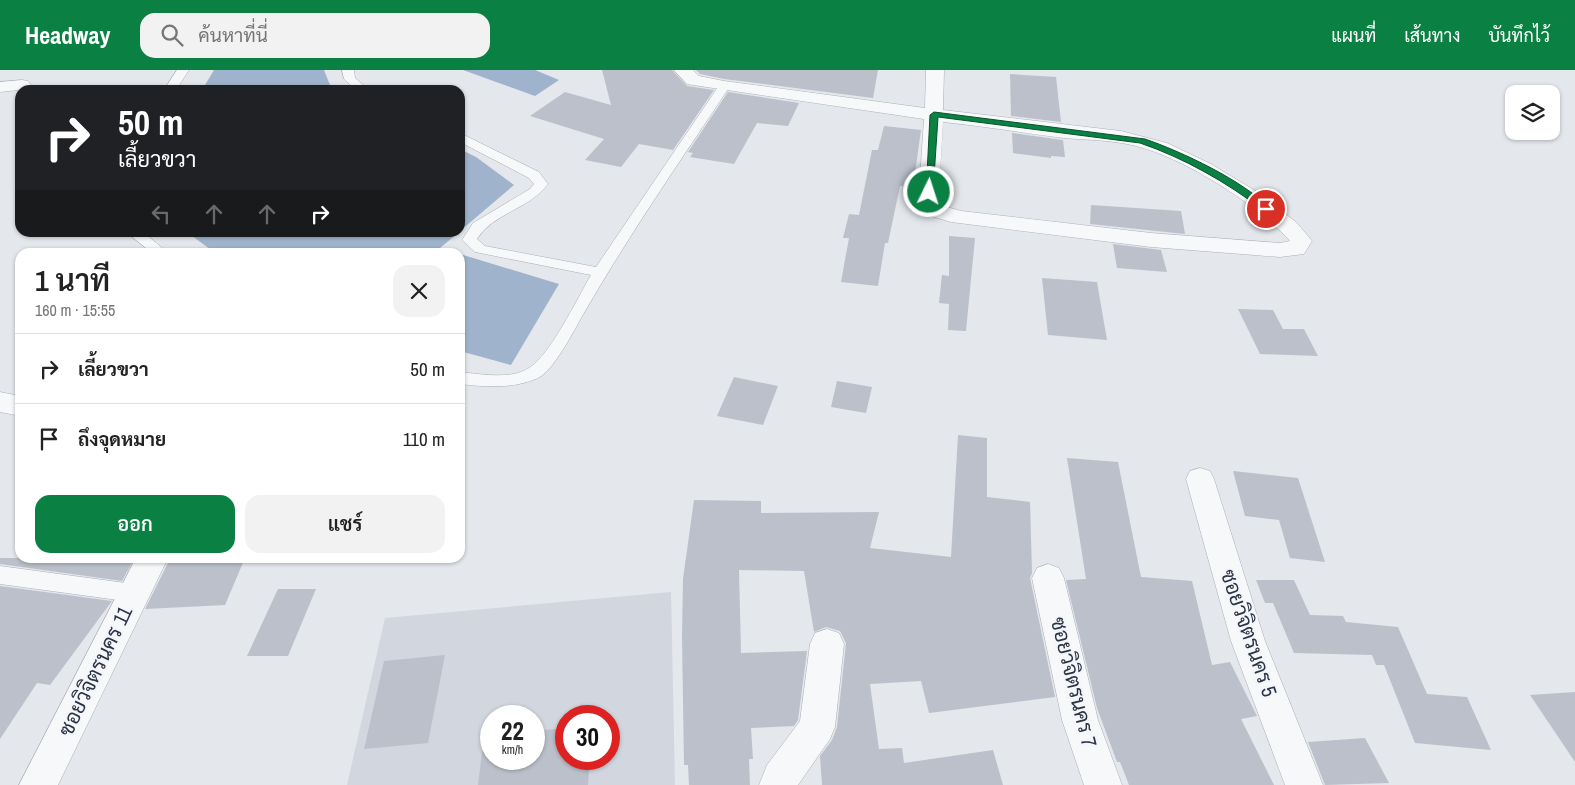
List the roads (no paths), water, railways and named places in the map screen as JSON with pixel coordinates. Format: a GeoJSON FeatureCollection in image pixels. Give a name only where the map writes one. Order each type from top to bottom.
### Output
{"type":"FeatureCollection","features":[{"type":"Feature","properties":{"kind":"street"},"geometry":{"type":"LineString","coordinates":[[683,70],[693,80],[724,86],[934,115],[1056,131],[1100,134],[1142,141],[1164,148],[1238,187],[1294,230],[1301,242],[1296,248],[1280,250],[1151,240],[959,217],[939,211],[929,192],[934,115],[935,70]]}},
{"type":"Feature","properties":{"kind":"street"},"geometry":{"type":"LineString","coordinates":[[0,87],[15,86]]}},
{"type":"Feature","properties":{"kind":"street"},"geometry":{"type":"LineString","coordinates":[[0,402],[15,405]]}},
{"type":"Feature","properties":{"kind":"street","name":"ซอยวิจิตรนคร 5"},"geometry":{"type":"LineString","coordinates":[[1200,479],[1248,641],[1304,785]]}},
{"type":"Feature","properties":{"kind":"street","name":"ซอยวิจิตรนคร 11"},"geometry":{"type":"LineString","coordinates":[[38,785],[149,563]]}},
{"type":"Feature","properties":{"kind":"street","name":"ซอยวิจิตรนคร 7"},"geometry":{"type":"LineString","coordinates":[[1048,578],[1080,720],[1103,785]]}},
{"type":"Feature","properties":{"kind":"street"},"geometry":{"type":"LineString","coordinates":[[778,785],[780,778],[817,727],[827,644]]}},
{"type":"Feature","properties":{"kind":"lane"},"geometry":{"type":"LineString","coordinates":[[173,85],[183,70]]}},
{"type":"Feature","properties":{"kind":"lane"},"geometry":{"type":"LineString","coordinates":[[348,70],[350,79],[357,85]]}},
{"type":"Feature","properties":{"kind":"lane"},"geometry":{"type":"LineString","coordinates":[[465,378],[501,382],[534,373],[554,351],[600,272],[724,86]]}},
{"type":"Feature","properties":{"kind":"lane"},"geometry":{"type":"LineString","coordinates":[[465,140],[534,175],[541,184],[535,192],[478,226],[469,240],[480,249],[600,272]]}},
{"type":"Feature","properties":{"kind":"lane"},"geometry":{"type":"LineString","coordinates":[[140,237],[155,248]]}},
{"type":"Feature","properties":{"kind":"lane"},"geometry":{"type":"LineString","coordinates":[[0,575],[133,593]]}},
{"type":"Feature","properties":{"kind":"water"},"geometry":{"type":"Polygon","coordinates":[[[214,70],[324,70],[330,85],[205,85],[214,70]]]}},
{"type":"Feature","properties":{"kind":"water"},"geometry":{"type":"Polygon","coordinates":[[[463,70],[535,70],[559,80],[535,96],[463,70]]]}},
{"type":"Feature","properties":{"kind":"water"},"geometry":{"type":"Polygon","coordinates":[[[465,152],[476,157],[514,185],[465,227],[465,152]]]}},
{"type":"Feature","properties":{"kind":"water"},"geometry":{"type":"Polygon","coordinates":[[[193,237],[453,237],[440,248],[209,248],[193,237]]]}},
{"type":"Feature","properties":{"kind":"water"},"geometry":{"type":"Polygon","coordinates":[[[465,256],[559,284],[511,365],[465,352],[465,256]]]}}]}
